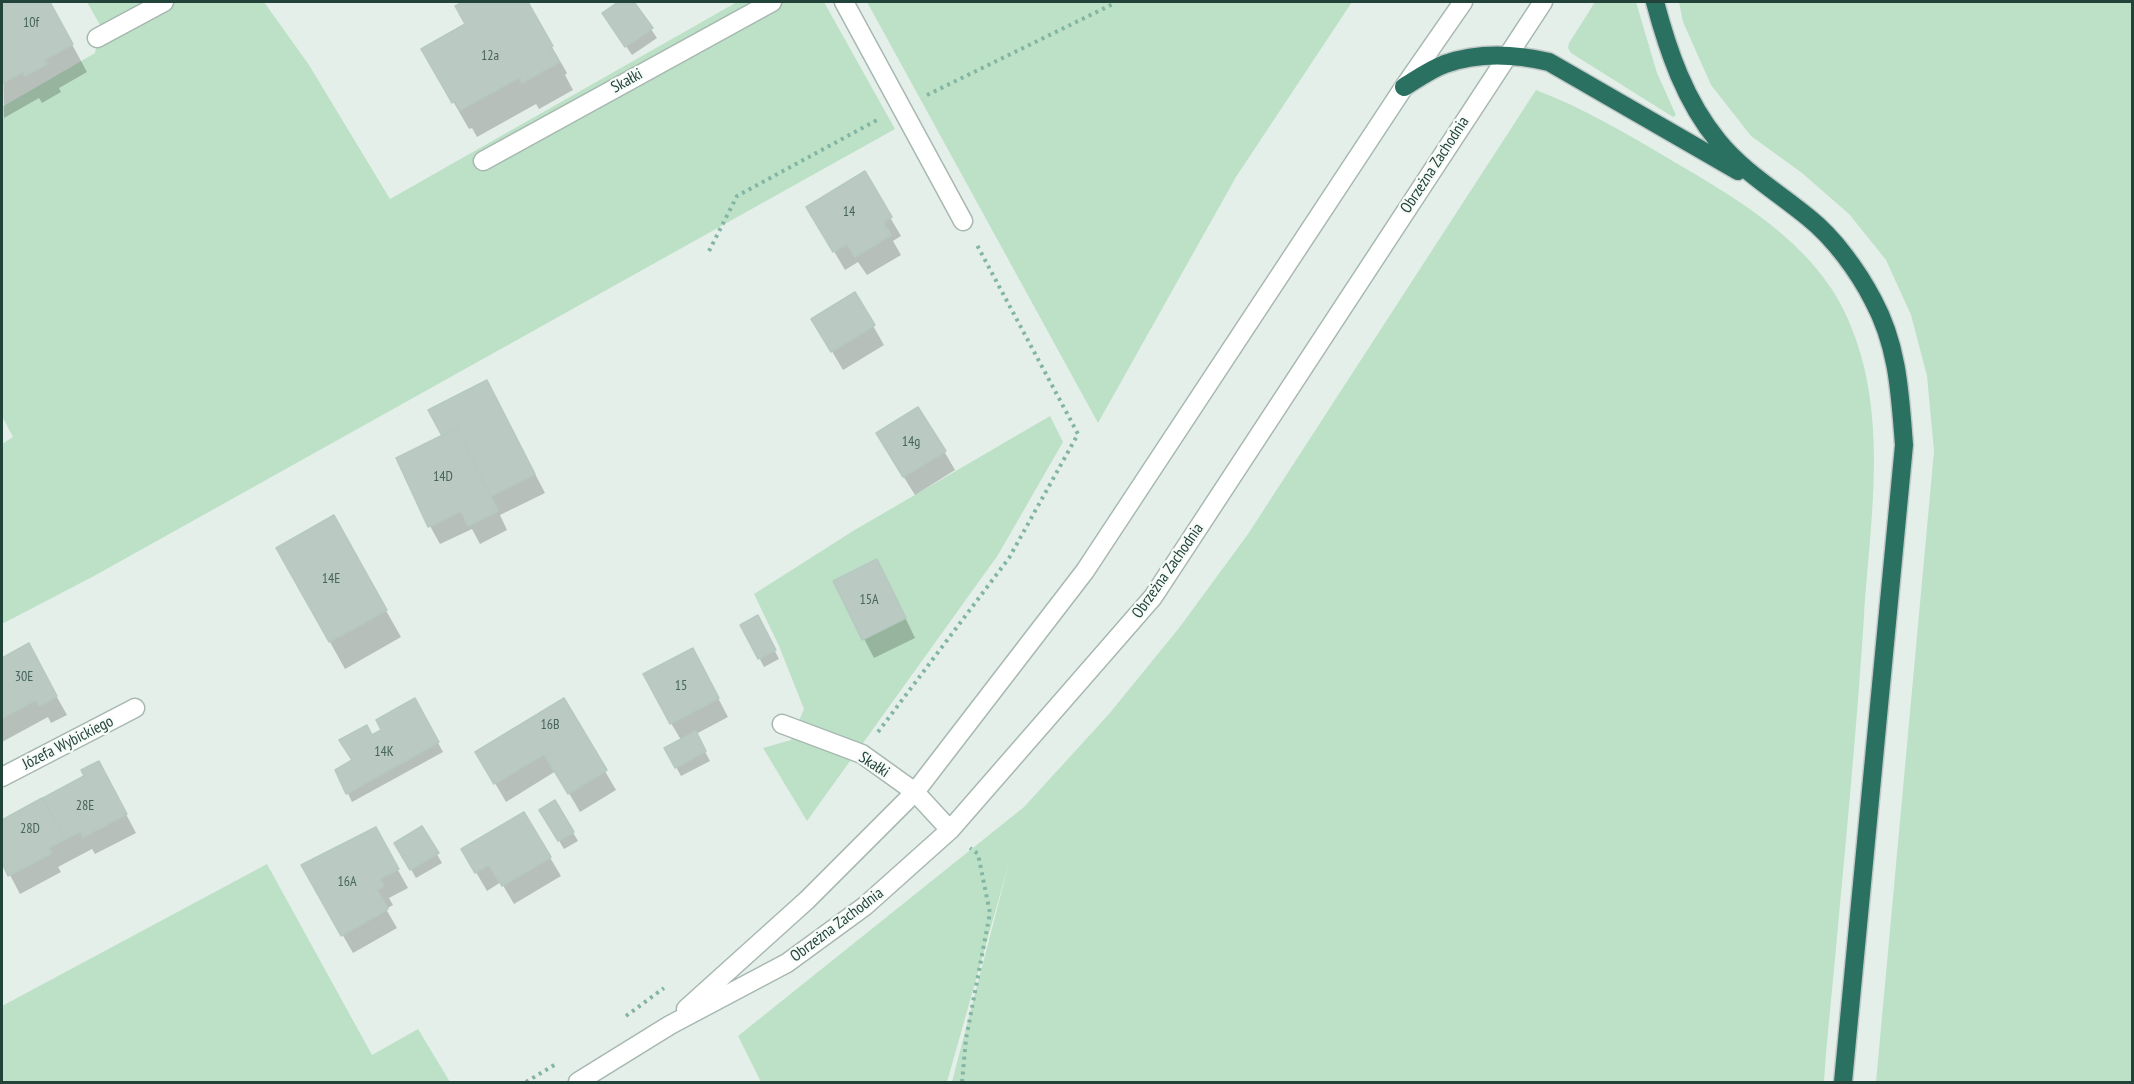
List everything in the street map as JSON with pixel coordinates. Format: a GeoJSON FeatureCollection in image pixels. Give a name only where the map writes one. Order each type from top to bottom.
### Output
{"type":"FeatureCollection","features":[{"type":"Feature","properties":{"kind":"highway"},"geometry":{"type":"LineString","coordinates":[[1655,2],[1668,49],[1695,109],[1719,143],[1771,190],[1810,219],[1838,248],[1874,300],[1898,365],[1904,445],[1843,1083]]}},
{"type":"Feature","properties":{"kind":"highway"},"geometry":{"type":"LineString","coordinates":[[1404,87],[1444,64],[1478,57],[1506,55],[1549,62],[1771,190]]}},
{"type":"Feature","properties":{"kind":"street"},"geometry":{"type":"LineString","coordinates":[[97,38],[164,2]]}},
{"type":"Feature","properties":{"kind":"street","name":"Skałki"},"geometry":{"type":"LineString","coordinates":[[483,161],[772,2]]}},
{"type":"Feature","properties":{"kind":"street"},"geometry":{"type":"LineString","coordinates":[[844,2],[963,220]]}},
{"type":"Feature","properties":{"kind":"street","name":"Obrzeżna Zachodnia"},"geometry":{"type":"LineString","coordinates":[[670,1025],[726,971],[807,900],[915,792],[1085,571],[1404,87],[1463,2]]}},
{"type":"Feature","properties":{"kind":"street","name":"Obrzeżna Zachodnia"},"geometry":{"type":"LineString","coordinates":[[578,1083],[670,1025],[787,963],[865,906],[950,830],[1153,597],[1506,55],[1543,2]]}},
{"type":"Feature","properties":{"kind":"street","name":"Józefa Wybickiego"},"geometry":{"type":"LineString","coordinates":[[2,777],[135,708]]}},
{"type":"Feature","properties":{"kind":"street","name":"Skałki"},"geometry":{"type":"LineString","coordinates":[[782,724],[862,754],[915,792],[950,830]]}},
{"type":"Feature","properties":{"kind":"path"},"geometry":{"type":"LineString","coordinates":[[862,754],[1009,558],[1078,434],[963,220]]}},
{"type":"Feature","properties":{"kind":"path"},"geometry":{"type":"LineString","coordinates":[[950,830],[978,854],[990,914],[966,1039],[962,1083]]}},
{"type":"Feature","properties":{"kind":"path"},"geometry":{"type":"LineString","coordinates":[[625,1017],[670,983]]}},
{"type":"Feature","properties":{"kind":"path"},"geometry":{"type":"LineString","coordinates":[[526,1083],[562,1060]]}},
{"type":"Feature","properties":{"kind":"green space"},"geometry":{"type":"Polygon","coordinates":[[[87,2],[264,2],[309,65],[390,199],[737,2],[824,2],[895,129],[94,576],[2,624],[2,444],[13,437],[2,416],[2,107],[95,53],[100,25],[87,2]]]}},
{"type":"Feature","properties":{"kind":"green space"},"geometry":{"type":"Polygon","coordinates":[[[867,2],[1352,2],[1236,177],[1098,423],[867,2]]]}},
{"type":"Feature","properties":{"kind":"green space"},"geometry":{"type":"Polygon","coordinates":[[[1595,2],[1636,2],[1657,73],[1676,115],[1673,117],[1571,53],[1568,48],[1569,43],[1595,2]]]}},
{"type":"Feature","properties":{"kind":"green space"},"geometry":{"type":"Polygon","coordinates":[[[1679,2],[2132,2],[2132,1082],[1876,1082],[1934,451],[1927,376],[1911,315],[1886,260],[1849,214],[1802,173],[1751,136],[1711,85],[1683,22],[1679,2]]]}},
{"type":"Feature","properties":{"kind":"green space"},"geometry":{"type":"Polygon","coordinates":[[[1536,90],[1615,128],[1710,183],[1760,216],[1804,255],[1823,277],[1839,301],[1856,338],[1866,377],[1872,416],[1873,496],[1855,737],[1824,1082],[952,1082],[1009,863],[947,1082],[761,1082],[738,1036],[1024,807],[1109,714],[1179,628],[1248,534],[1536,90]]]}},
{"type":"Feature","properties":{"kind":"green space"},"geometry":{"type":"Polygon","coordinates":[[[1050,416],[1063,442],[998,555],[807,821],[763,748],[791,740],[804,709],[779,646],[754,594],[853,531],[1050,416]]]}},
{"type":"Feature","properties":{"kind":"green space"},"geometry":{"type":"Polygon","coordinates":[[[267,864],[372,1055],[418,1029],[450,1082],[2,1082],[2,1006],[267,864]]]}},
{"type":"Feature","properties":{"kind":"building"},"geometry":{"type":"Polygon","coordinates":[[[2,2],[50,2],[73,44],[44,60],[47,64],[25,76],[23,72],[2,83],[2,2]]]}},
{"type":"Feature","properties":{"kind":"building"},"geometry":{"type":"Polygon","coordinates":[[[463,2],[528,2],[553,46],[550,47],[559,62],[522,83],[520,77],[460,110],[455,101],[452,103],[421,49],[465,24],[455,6],[463,2]]]}},
{"type":"Feature","properties":{"kind":"building"},"geometry":{"type":"Polygon","coordinates":[[[618,2],[634,2],[653,28],[625,47],[602,13],[618,2]]]}},
{"type":"Feature","properties":{"kind":"building"},"geometry":{"type":"Polygon","coordinates":[[[865,171],[892,217],[883,222],[891,235],[855,257],[847,244],[833,252],[806,207],[865,171]]]}},
{"type":"Feature","properties":{"kind":"building"},"geometry":{"type":"Polygon","coordinates":[[[855,292],[875,325],[831,352],[811,319],[855,292]]]}},
{"type":"Feature","properties":{"kind":"building"},"geometry":{"type":"Polygon","coordinates":[[[487,380],[535,474],[491,496],[457,428],[442,436],[428,410],[487,380]]]}},
{"type":"Feature","properties":{"kind":"building"},"geometry":{"type":"Polygon","coordinates":[[[918,407],[946,451],[903,477],[876,433],[918,407]]]}},
{"type":"Feature","properties":{"kind":"building"},"geometry":{"type":"Polygon","coordinates":[[[457,428],[498,511],[468,526],[461,511],[428,527],[396,458],[457,428]]]}},
{"type":"Feature","properties":{"kind":"building"},"geometry":{"type":"Polygon","coordinates":[[[334,515],[387,610],[329,642],[276,548],[334,515]]]}},
{"type":"Feature","properties":{"kind":"building"},"geometry":{"type":"Polygon","coordinates":[[[877,559],[906,618],[862,640],[833,581],[877,559]]]}},
{"type":"Feature","properties":{"kind":"building"},"geometry":{"type":"Polygon","coordinates":[[[758,615],[776,650],[758,659],[740,625],[758,615]]]}},
{"type":"Feature","properties":{"kind":"building"},"geometry":{"type":"Polygon","coordinates":[[[29,643],[57,696],[39,706],[36,700],[2,718],[2,658],[29,643]]]}},
{"type":"Feature","properties":{"kind":"building"},"geometry":{"type":"Polygon","coordinates":[[[693,648],[719,698],[670,724],[643,674],[693,648]]]}},
{"type":"Feature","properties":{"kind":"building"},"geometry":{"type":"Polygon","coordinates":[[[415,698],[439,742],[346,794],[335,770],[352,760],[339,740],[367,725],[372,735],[381,730],[376,720],[415,698]]]}},
{"type":"Feature","properties":{"kind":"building"},"geometry":{"type":"Polygon","coordinates":[[[564,698],[607,770],[568,794],[544,754],[494,784],[475,752],[564,698]]]}},
{"type":"Feature","properties":{"kind":"building"},"geometry":{"type":"Polygon","coordinates":[[[696,731],[706,751],[675,768],[664,748],[696,731]]]}},
{"type":"Feature","properties":{"kind":"building"},"geometry":{"type":"Polygon","coordinates":[[[99,761],[127,814],[83,837],[81,831],[65,839],[43,798],[84,776],[81,770],[99,761]]]}},
{"type":"Feature","properties":{"kind":"building"},"geometry":{"type":"Polygon","coordinates":[[[42,798],[65,839],[48,848],[52,853],[8,876],[2,863],[2,820],[42,798]]]}},
{"type":"Feature","properties":{"kind":"building"},"geometry":{"type":"Polygon","coordinates":[[[555,800],[574,832],[558,841],[539,810],[555,800]]]}},
{"type":"Feature","properties":{"kind":"building"},"geometry":{"type":"Polygon","coordinates":[[[524,812],[551,857],[502,886],[489,865],[475,873],[461,849],[524,812]]]}},
{"type":"Feature","properties":{"kind":"building"},"geometry":{"type":"Polygon","coordinates":[[[422,826],[439,853],[410,870],[394,843],[422,826]]]}},
{"type":"Feature","properties":{"kind":"building"},"geometry":{"type":"Polygon","coordinates":[[[376,827],[399,869],[380,879],[384,886],[377,890],[388,909],[341,936],[301,865],[376,827]]]}}]}
